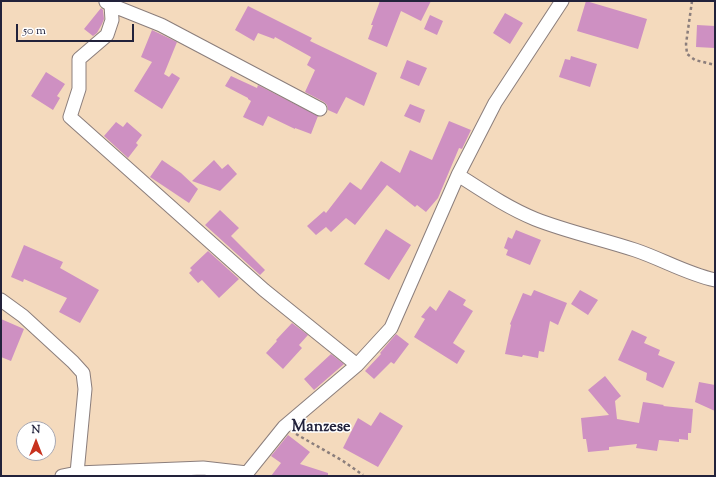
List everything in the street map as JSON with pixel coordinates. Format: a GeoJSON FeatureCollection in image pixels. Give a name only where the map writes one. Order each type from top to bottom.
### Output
{"type":"FeatureCollection","features":[{"type":"Feature","properties":{"kind":"street"},"geometry":{"type":"LineString","coordinates":[[62,476],[77,473],[203,468],[246,474],[284,427],[358,366],[391,328],[458,175],[495,103],[562,1]]}},
{"type":"Feature","properties":{"kind":"street"},"geometry":{"type":"LineString","coordinates":[[108,3],[112,20],[107,35],[79,59],[79,89],[70,117],[264,290],[358,366]]}},
{"type":"Feature","properties":{"kind":"street"},"geometry":{"type":"LineString","coordinates":[[108,3],[161,25],[320,109]]}},
{"type":"Feature","properties":{"kind":"street"},"geometry":{"type":"LineString","coordinates":[[458,175],[505,204],[534,219],[565,230],[601,239],[715,280]]}},
{"type":"Feature","properties":{"kind":"street"},"geometry":{"type":"LineString","coordinates":[[1,300],[23,316],[83,373],[85,389],[77,473]]}},
{"type":"Feature","properties":{"kind":"path"},"geometry":{"type":"LineString","coordinates":[[692,1],[686,44],[687,54],[695,60],[715,65]]}},
{"type":"Feature","properties":{"kind":"path"},"geometry":{"type":"LineString","coordinates":[[284,427],[344,461],[363,475]]}},
{"type":"Feature","properties":{"kind":"building"},"geometry":{"type":"Polygon","coordinates":[[[380,1],[431,1],[421,21],[401,11],[387,47],[368,39],[373,25],[371,25],[380,1]]]}},
{"type":"Feature","properties":{"kind":"building"},"geometry":{"type":"Polygon","coordinates":[[[586,1],[647,19],[638,49],[577,31],[586,1]]]}},
{"type":"Feature","properties":{"kind":"building"},"geometry":{"type":"Polygon","coordinates":[[[248,6],[312,38],[310,41],[377,73],[364,106],[346,97],[337,114],[328,110],[327,105],[324,102],[305,92],[315,70],[307,65],[311,57],[275,37],[274,39],[258,33],[254,41],[235,30],[248,6]]]}},
{"type":"Feature","properties":{"kind":"building"},"geometry":{"type":"Polygon","coordinates":[[[101,8],[103,10],[104,19],[97,33],[93,36],[84,29],[101,8]]]}},
{"type":"Feature","properties":{"kind":"building"},"geometry":{"type":"Polygon","coordinates":[[[505,13],[523,23],[510,44],[493,33],[505,13]]]}},
{"type":"Feature","properties":{"kind":"building"},"geometry":{"type":"Polygon","coordinates":[[[430,15],[443,21],[437,35],[424,29],[430,15]]]}},
{"type":"Feature","properties":{"kind":"building"},"geometry":{"type":"Polygon","coordinates":[[[697,25],[715,26],[715,48],[696,47],[697,25]]]}},
{"type":"Feature","properties":{"kind":"building"},"geometry":{"type":"Polygon","coordinates":[[[152,30],[177,42],[164,74],[169,77],[172,73],[180,78],[162,109],[134,91],[152,62],[141,57],[152,30]]]}},
{"type":"Feature","properties":{"kind":"building"},"geometry":{"type":"Polygon","coordinates":[[[571,56],[597,64],[590,87],[559,77],[565,59],[570,60],[571,56]]]}},
{"type":"Feature","properties":{"kind":"building"},"geometry":{"type":"Polygon","coordinates":[[[407,60],[427,68],[419,86],[400,78],[407,60]]]}},
{"type":"Feature","properties":{"kind":"building"},"geometry":{"type":"Polygon","coordinates":[[[46,72],[65,84],[57,96],[60,98],[53,110],[31,96],[46,72]]]}},
{"type":"Feature","properties":{"kind":"building"},"geometry":{"type":"Polygon","coordinates":[[[231,76],[257,88],[258,85],[318,116],[311,134],[295,129],[268,116],[263,126],[243,117],[251,101],[225,86],[231,76]]]}},
{"type":"Feature","properties":{"kind":"building"},"geometry":{"type":"Polygon","coordinates":[[[410,104],[425,110],[420,123],[404,116],[410,104]]]}},
{"type":"Feature","properties":{"kind":"building"},"geometry":{"type":"Polygon","coordinates":[[[449,121],[471,130],[462,149],[459,148],[438,198],[426,212],[417,205],[415,207],[387,185],[355,225],[346,218],[331,232],[326,227],[316,235],[307,226],[324,211],[326,213],[350,182],[361,190],[381,161],[400,173],[410,150],[432,160],[449,121]]]}},
{"type":"Feature","properties":{"kind":"building"},"geometry":{"type":"Polygon","coordinates":[[[116,122],[123,127],[127,122],[142,135],[136,143],[138,145],[128,158],[104,136],[116,122]]]}},
{"type":"Feature","properties":{"kind":"building"},"geometry":{"type":"Polygon","coordinates":[[[162,160],[181,173],[198,189],[189,203],[150,177],[162,160]]]}},
{"type":"Feature","properties":{"kind":"building"},"geometry":{"type":"Polygon","coordinates":[[[214,160],[222,169],[228,164],[237,174],[220,191],[192,181],[214,160]]]}},
{"type":"Feature","properties":{"kind":"building"},"geometry":{"type":"Polygon","coordinates":[[[220,210],[239,228],[231,236],[265,270],[260,275],[205,225],[220,210]]]}},
{"type":"Feature","properties":{"kind":"building"},"geometry":{"type":"Polygon","coordinates":[[[386,229],[411,245],[389,280],[364,264],[386,229]]]}},
{"type":"Feature","properties":{"kind":"building"},"geometry":{"type":"Polygon","coordinates":[[[516,230],[541,240],[530,265],[506,255],[508,250],[504,248],[508,237],[512,239],[516,230]]]}},
{"type":"Feature","properties":{"kind":"building"},"geometry":{"type":"Polygon","coordinates":[[[24,245],[63,262],[60,268],[99,290],[80,323],[59,312],[67,298],[24,279],[23,282],[11,277],[24,245]]]}},
{"type":"Feature","properties":{"kind":"building"},"geometry":{"type":"Polygon","coordinates":[[[208,251],[239,279],[219,298],[202,280],[198,283],[189,273],[192,270],[190,268],[208,251]]]}},
{"type":"Feature","properties":{"kind":"building"},"geometry":{"type":"Polygon","coordinates":[[[449,290],[466,300],[463,305],[473,311],[453,343],[465,351],[457,364],[414,337],[425,319],[421,317],[430,306],[436,311],[449,290]]]}},
{"type":"Feature","properties":{"kind":"building"},"geometry":{"type":"Polygon","coordinates":[[[534,290],[567,303],[558,325],[550,321],[544,352],[539,351],[538,358],[505,354],[510,324],[523,293],[531,296],[534,290]]]}},
{"type":"Feature","properties":{"kind":"building"},"geometry":{"type":"Polygon","coordinates":[[[580,290],[598,300],[588,315],[571,304],[580,290]]]}},
{"type":"Feature","properties":{"kind":"building"},"geometry":{"type":"Polygon","coordinates":[[[1,319],[24,329],[11,361],[1,357],[1,319]]]}},
{"type":"Feature","properties":{"kind":"building"},"geometry":{"type":"Polygon","coordinates":[[[292,323],[308,335],[299,345],[302,348],[283,369],[266,353],[292,323]]]}},
{"type":"Feature","properties":{"kind":"building"},"geometry":{"type":"Polygon","coordinates":[[[632,330],[647,337],[644,343],[660,350],[658,355],[675,362],[663,388],[646,380],[647,373],[618,360],[632,330]]]}},
{"type":"Feature","properties":{"kind":"building"},"geometry":{"type":"Polygon","coordinates":[[[396,334],[409,344],[394,364],[391,362],[374,379],[365,371],[381,354],[380,353],[396,334]]]}},
{"type":"Feature","properties":{"kind":"building"},"geometry":{"type":"Polygon","coordinates":[[[331,354],[344,364],[314,390],[304,379],[331,354]]]}},
{"type":"Feature","properties":{"kind":"building"},"geometry":{"type":"Polygon","coordinates":[[[605,376],[621,396],[615,401],[617,419],[639,423],[643,402],[693,409],[691,433],[688,433],[688,440],[679,439],[679,442],[659,440],[657,451],[636,448],[637,444],[609,447],[609,450],[588,452],[586,439],[583,439],[581,418],[609,415],[588,390],[605,376]]]}},
{"type":"Feature","properties":{"kind":"building"},"geometry":{"type":"Polygon","coordinates":[[[699,382],[715,385],[715,411],[695,402],[699,382]]]}},
{"type":"Feature","properties":{"kind":"building"},"geometry":{"type":"Polygon","coordinates":[[[380,412],[403,426],[378,467],[343,448],[358,418],[371,426],[380,412]]]}},
{"type":"Feature","properties":{"kind":"building"},"geometry":{"type":"Polygon","coordinates":[[[288,435],[310,452],[300,464],[328,473],[328,476],[271,476],[281,463],[271,456],[288,435]]]}},
{"type":"Feature","properties":{"kind":"district","name":"Manzese"},"geometry":{"type":"Point","coordinates":[321,428]}}]}
